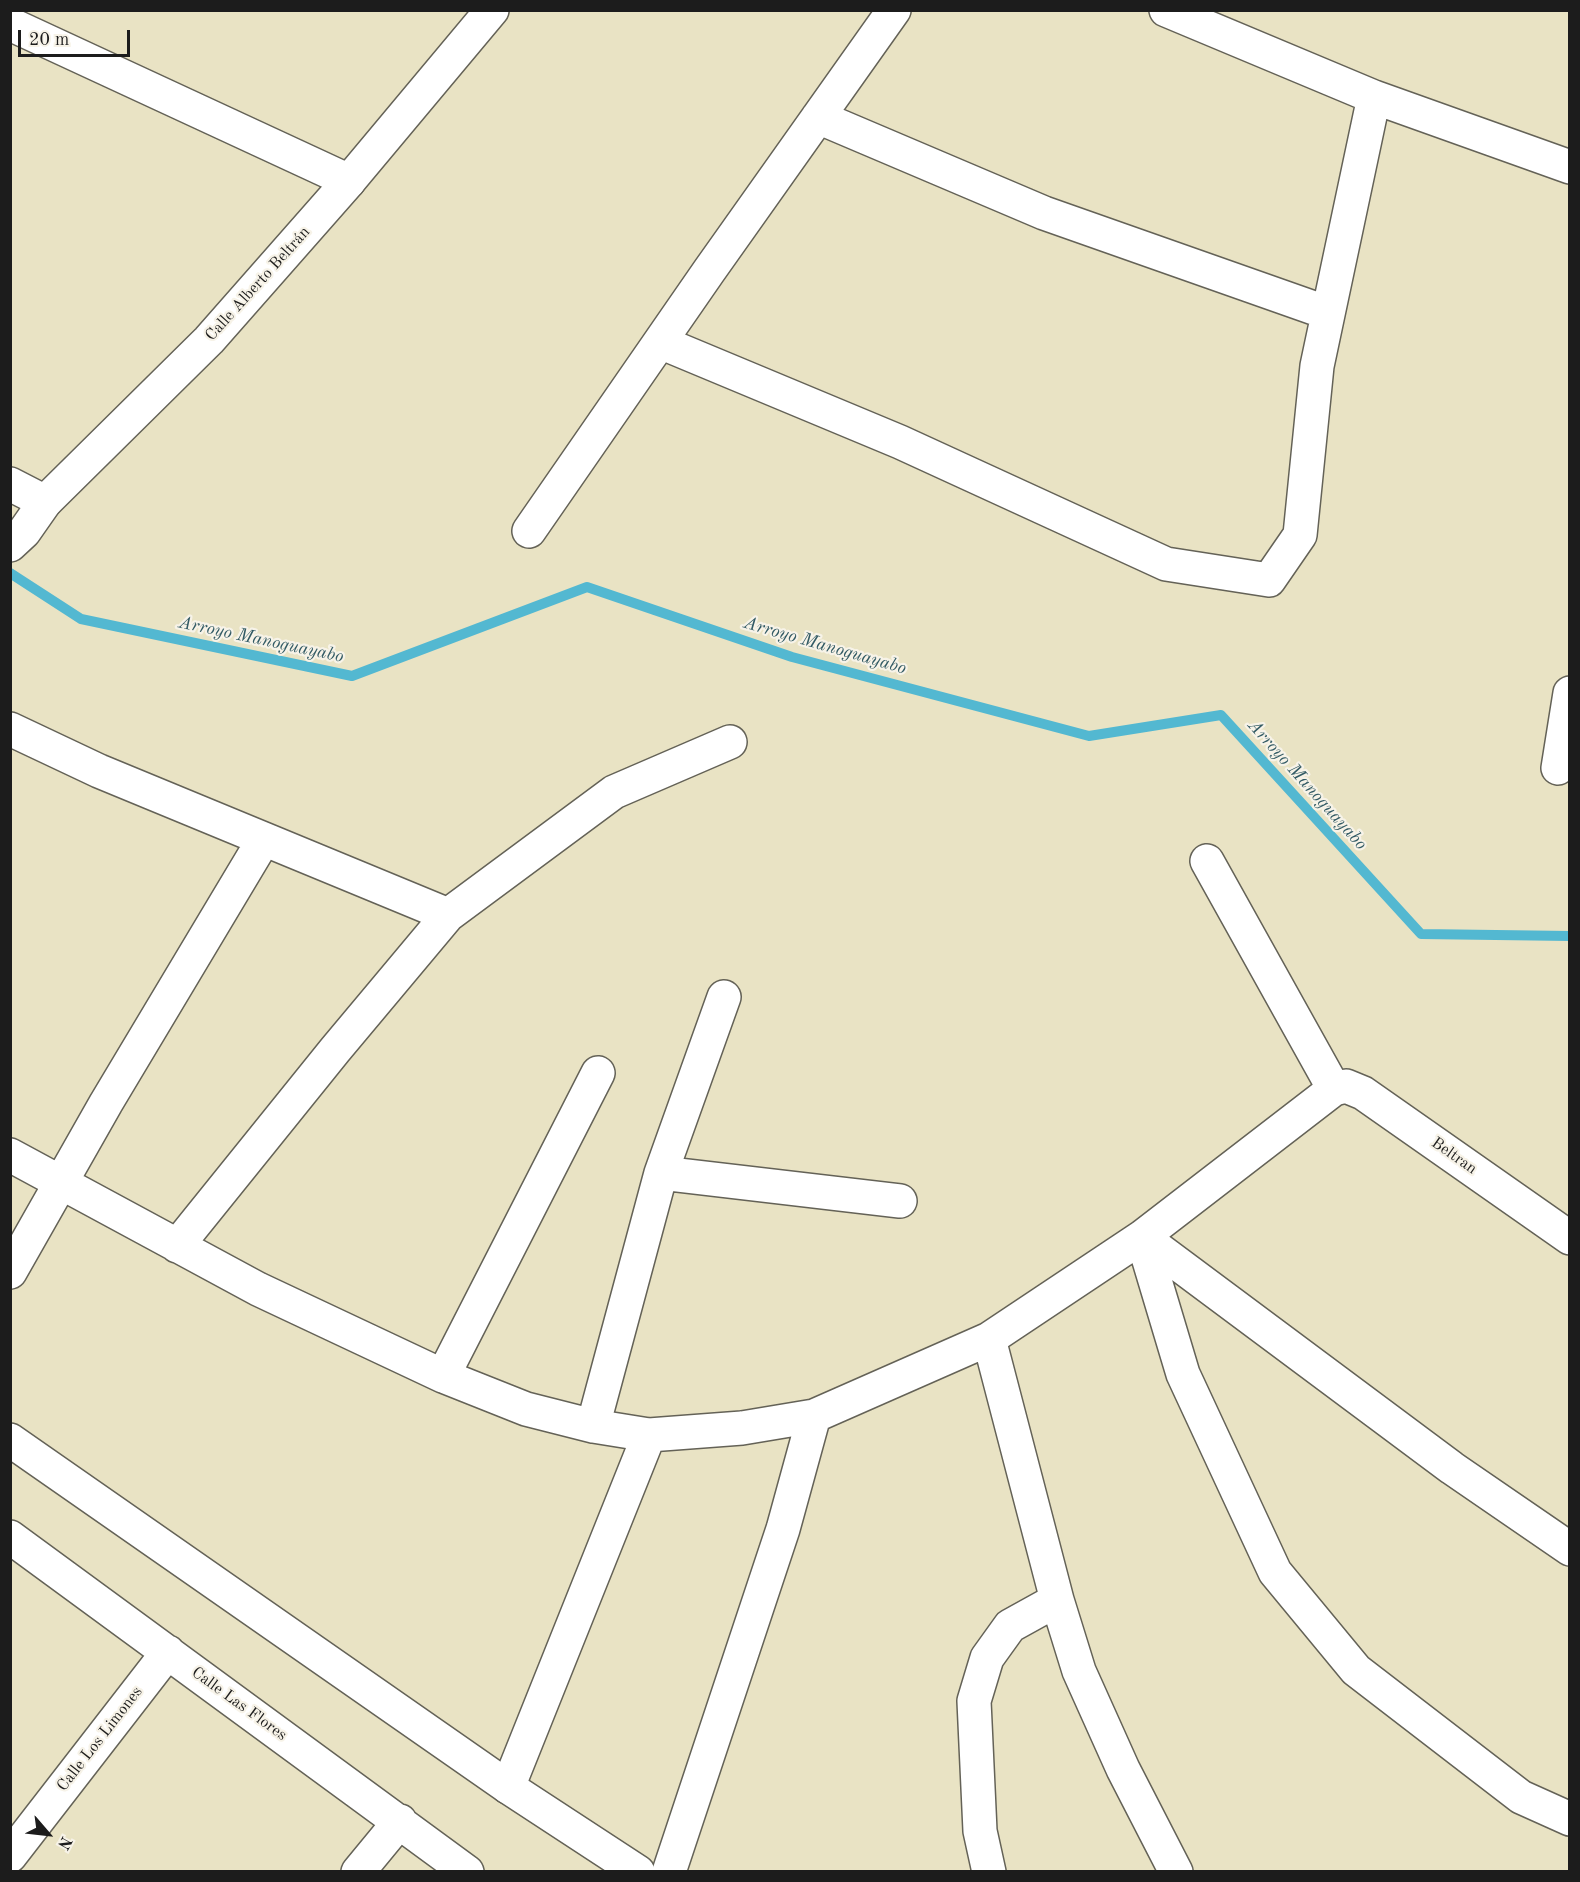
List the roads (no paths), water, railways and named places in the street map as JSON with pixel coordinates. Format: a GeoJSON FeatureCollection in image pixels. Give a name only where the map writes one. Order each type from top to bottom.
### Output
{"type":"FeatureCollection","features":[{"type":"Feature","properties":{"kind":"street","name":"Calle Alberto Beltrán"},"geometry":{"type":"LineString","coordinates":[[17,539],[45,502],[209,340],[349,181],[492,10]]}},
{"type":"Feature","properties":{"kind":"street"},"geometry":{"type":"LineString","coordinates":[[529,531],[894,10]]}},
{"type":"Feature","properties":{"kind":"street"},"geometry":{"type":"LineString","coordinates":[[1166,10],[1213,19],[1374,97],[1569,167]]}},
{"type":"Feature","properties":{"kind":"street"},"geometry":{"type":"LineString","coordinates":[[10,24],[349,181]]}},
{"type":"Feature","properties":{"kind":"street"},"geometry":{"type":"LineString","coordinates":[[660,342],[900,442],[1166,564],[1269,580],[1300,535],[1317,366],[1374,97]]}},
{"type":"Feature","properties":{"kind":"street"},"geometry":{"type":"LineString","coordinates":[[818,117],[1044,213],[1328,313]]}},
{"type":"Feature","properties":{"kind":"street"},"geometry":{"type":"LineString","coordinates":[[10,484],[45,502]]}},
{"type":"Feature","properties":{"kind":"street"},"geometry":{"type":"LineString","coordinates":[[1558,768],[1569,693]]}},
{"type":"Feature","properties":{"kind":"street"},"geometry":{"type":"LineString","coordinates":[[10,729],[99,771],[448,915]]}},
{"type":"Feature","properties":{"kind":"street"},"geometry":{"type":"LineString","coordinates":[[177,1246],[335,1050],[448,915],[614,792],[730,742]]}},
{"type":"Feature","properties":{"kind":"street"},"geometry":{"type":"LineString","coordinates":[[10,1272],[106,1103],[264,839]]}},
{"type":"Feature","properties":{"kind":"street"},"geometry":{"type":"LineString","coordinates":[[10,1155],[258,1289],[443,1376],[526,1409],[593,1426],[649,1435],[742,1428],[814,1416],[989,1339],[1084,1278],[1142,1237],[1334,1089],[1207,861]]}},
{"type":"Feature","properties":{"kind":"street"},"geometry":{"type":"LineString","coordinates":[[593,1426],[661,1173],[724,997]]}},
{"type":"Feature","properties":{"kind":"street"},"geometry":{"type":"LineString","coordinates":[[443,1376],[598,1073]]}},
{"type":"Feature","properties":{"kind":"street","name":"Beltran"},"geometry":{"type":"LineString","coordinates":[[1334,1089],[1346,1086],[1363,1093],[1569,1238]]}},
{"type":"Feature","properties":{"kind":"street"},"geometry":{"type":"LineString","coordinates":[[661,1173],[900,1202]]}},
{"type":"Feature","properties":{"kind":"street"},"geometry":{"type":"LineString","coordinates":[[1142,1237],[1452,1468],[1565,1536]]}},
{"type":"Feature","properties":{"kind":"street"},"geometry":{"type":"LineString","coordinates":[[1142,1237],[1183,1374],[1275,1572],[1356,1670],[1521,1797],[1569,1819]]}},
{"type":"Feature","properties":{"kind":"street"},"geometry":{"type":"LineString","coordinates":[[989,1339],[1057,1600],[1079,1671],[1123,1769],[1176,1872]]}},
{"type":"Feature","properties":{"kind":"street"},"geometry":{"type":"LineString","coordinates":[[669,1872],[783,1529],[814,1416]]}},
{"type":"Feature","properties":{"kind":"street"},"geometry":{"type":"LineString","coordinates":[[508,1787],[649,1435]]}},
{"type":"Feature","properties":{"kind":"street"},"geometry":{"type":"LineString","coordinates":[[10,1440],[508,1787],[638,1872]]}},
{"type":"Feature","properties":{"kind":"street","name":"Calle Las Flores"},"geometry":{"type":"LineString","coordinates":[[10,1537],[467,1872]]}},
{"type":"Feature","properties":{"kind":"street"},"geometry":{"type":"LineString","coordinates":[[989,1872],[980,1831],[974,1701],[987,1658],[1010,1626],[1057,1600]]}},
{"type":"Feature","properties":{"kind":"street","name":"Calle Los Limones"},"geometry":{"type":"LineString","coordinates":[[10,1856],[168,1652]]}},
{"type":"Feature","properties":{"kind":"street"},"geometry":{"type":"LineString","coordinates":[[358,1872],[400,1821]]}},
{"type":"Feature","properties":{"kind":"waterway","name":"Arroyo Manoguayabo"},"geometry":{"type":"LineString","coordinates":[[10,573],[81,619],[352,676],[587,587],[792,657],[1089,736],[1221,715],[1421,934],[1570,936]]}}]}
